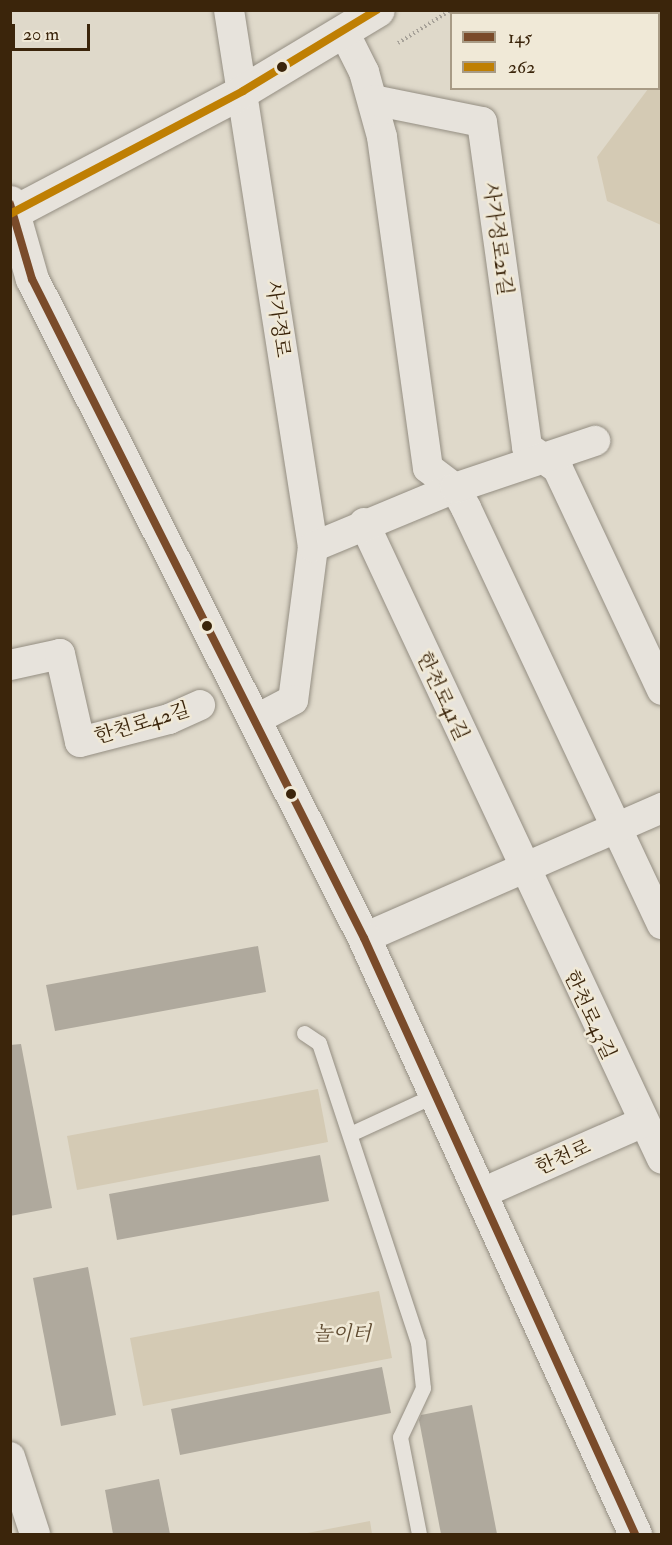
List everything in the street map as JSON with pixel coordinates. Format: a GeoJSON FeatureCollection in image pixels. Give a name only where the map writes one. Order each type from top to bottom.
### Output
{"type":"FeatureCollection","features":[{"type":"Feature","properties":{"kind":"main road"},"geometry":{"type":"LineString","coordinates":[[378,10],[243,91],[11,210],[32,279],[364,938],[437,1094],[635,1534]]}},
{"type":"Feature","properties":{"kind":"street","name":"사가정로"},"geometry":{"type":"LineString","coordinates":[[229,10],[313,547]]}},
{"type":"Feature","properties":{"kind":"street"},"geometry":{"type":"LineString","coordinates":[[344,32],[373,100],[428,468],[455,488],[662,924]]}},
{"type":"Feature","properties":{"kind":"street","name":"사가정로21길"},"geometry":{"type":"LineString","coordinates":[[373,100],[482,122],[527,447],[542,460]]}},
{"type":"Feature","properties":{"kind":"street"},"geometry":{"type":"LineString","coordinates":[[255,720],[293,699],[313,547],[363,523],[455,488],[595,441]]}},
{"type":"Feature","properties":{"kind":"street"},"geometry":{"type":"LineString","coordinates":[[542,460],[558,469],[662,690]]}},
{"type":"Feature","properties":{"kind":"street","name":"한천로41길"},"geometry":{"type":"LineString","coordinates":[[363,523],[523,869]]}},
{"type":"Feature","properties":{"kind":"street","name":"한천로42길"},"geometry":{"type":"LineString","coordinates":[[10,665],[60,654],[80,741],[169,719],[200,705]]}},
{"type":"Feature","properties":{"kind":"street"},"geometry":{"type":"LineString","coordinates":[[364,938],[662,808]]}},
{"type":"Feature","properties":{"kind":"street","name":"한천로43길"},"geometry":{"type":"LineString","coordinates":[[523,869],[662,1159]]}},
{"type":"Feature","properties":{"kind":"street","name":"한천로"},"geometry":{"type":"LineString","coordinates":[[482,1193],[644,1122]]}},
{"type":"Feature","properties":{"kind":"street"},"geometry":{"type":"LineString","coordinates":[[10,1457],[35,1534]]}},
{"type":"Feature","properties":{"kind":"lane"},"geometry":{"type":"LineString","coordinates":[[304,1033],[319,1043],[424,1368],[423,1388],[400,1437],[419,1534]]}},
{"type":"Feature","properties":{"kind":"lane"},"geometry":{"type":"LineString","coordinates":[[350,1134],[437,1094]]}},
{"type":"Feature","properties":{"kind":"path"},"geometry":{"type":"LineString","coordinates":[[398,43],[451,10]]}},
{"type":"Feature","properties":{"kind":"green space"},"geometry":{"type":"Polygon","coordinates":[[[661,70],[661,225],[607,201],[597,157],[647,90],[660,90],[661,70]]]}},
{"type":"Feature","properties":{"kind":"green space"},"geometry":{"type":"Polygon","coordinates":[[[318,1089],[328,1142],[77,1190],[67,1136],[318,1089]]]}},
{"type":"Feature","properties":{"kind":"green space","name":"놀이터"},"geometry":{"type":"Polygon","coordinates":[[[379,1291],[392,1358],[143,1406],[130,1338],[379,1291]]]}},
{"type":"Feature","properties":{"kind":"green space"},"geometry":{"type":"Polygon","coordinates":[[[370,1521],[372,1534],[302,1534],[370,1521]]]}},
{"type":"Feature","properties":{"kind":"building"},"geometry":{"type":"Polygon","coordinates":[[[258,946],[266,992],[55,1031],[46,985],[258,946]]]}},
{"type":"Feature","properties":{"kind":"building"},"geometry":{"type":"Polygon","coordinates":[[[21,1044],[52,1208],[10,1216],[10,1045],[21,1044]]]}},
{"type":"Feature","properties":{"kind":"building"},"geometry":{"type":"Polygon","coordinates":[[[320,1155],[329,1201],[117,1240],[109,1194],[320,1155]]]}},
{"type":"Feature","properties":{"kind":"building"},"geometry":{"type":"Polygon","coordinates":[[[88,1267],[116,1415],[61,1426],[33,1278],[88,1267]]]}},
{"type":"Feature","properties":{"kind":"building"},"geometry":{"type":"Polygon","coordinates":[[[382,1367],[391,1413],[180,1455],[171,1409],[382,1367]]]}},
{"type":"Feature","properties":{"kind":"building"},"geometry":{"type":"Polygon","coordinates":[[[472,1405],[497,1534],[441,1534],[419,1420],[421,1415],[472,1405]]]}},
{"type":"Feature","properties":{"kind":"building"},"geometry":{"type":"Polygon","coordinates":[[[159,1479],[170,1534],[113,1534],[105,1490],[159,1479]]]}},
{"type":"Feature","properties":{"kind":"transit line","name":"262"},"geometry":{"type":"LineString","coordinates":[[10,214],[243,91],[377,10]]}},
{"type":"Feature","properties":{"kind":"transit line","name":"145"},"geometry":{"type":"LineString","coordinates":[[10,204],[32,279],[364,938],[635,1534]]}}]}
